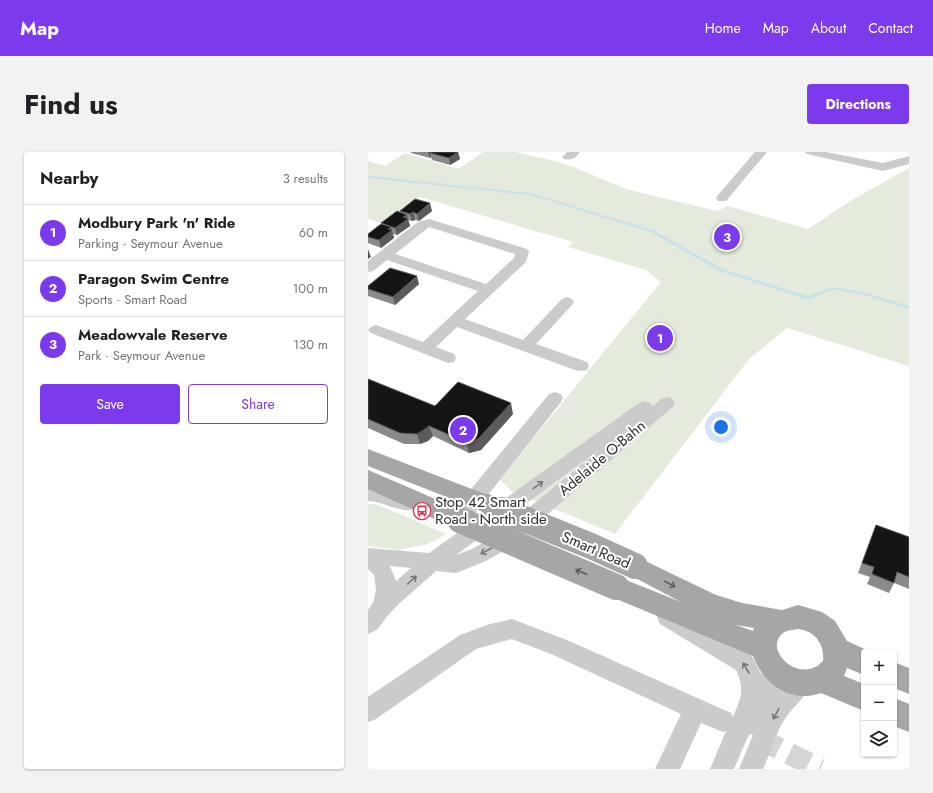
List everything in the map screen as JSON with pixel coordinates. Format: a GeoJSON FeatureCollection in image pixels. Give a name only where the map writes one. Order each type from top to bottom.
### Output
{"type":"FeatureCollection","features":[{"type":"Feature","properties":{"kind":"main road","name":"Smart Road"},"geometry":{"type":"LineString","coordinates":[[368,457],[590,546],[635,566],[709,604],[742,615],[779,620]]}},
{"type":"Feature","properties":{"kind":"main road","name":"Smart Road"},"geometry":{"type":"LineString","coordinates":[[368,479],[616,587],[768,659]]}},
{"type":"Feature","properties":{"kind":"main road"},"geometry":{"type":"LineString","coordinates":[[811,682],[830,673],[835,666],[837,650],[833,639],[820,625],[810,619],[798,616],[779,620],[766,632],[768,659],[785,679],[811,682],[861,697]]}},
{"type":"Feature","properties":{"kind":"main road"},"geometry":{"type":"LineString","coordinates":[[837,650],[861,661]]}},
{"type":"Feature","properties":{"kind":"main road"},"geometry":{"type":"LineString","coordinates":[[897,676],[909,681]]}},
{"type":"Feature","properties":{"kind":"main road"},"geometry":{"type":"LineString","coordinates":[[897,713],[909,718]]}},
{"type":"Feature","properties":{"kind":"street"},"geometry":{"type":"LineString","coordinates":[[722,198],[761,152]]}},
{"type":"Feature","properties":{"kind":"street"},"geometry":{"type":"LineString","coordinates":[[811,152],[883,167],[909,160]]}},
{"type":"Feature","properties":{"kind":"street"},"geometry":{"type":"LineString","coordinates":[[368,268],[423,225],[429,223],[522,252],[521,259],[424,349]]}},
{"type":"Feature","properties":{"kind":"street"},"geometry":{"type":"LineString","coordinates":[[385,255],[488,290]]}},
{"type":"Feature","properties":{"kind":"street"},"geometry":{"type":"LineString","coordinates":[[526,346],[567,302]]}},
{"type":"Feature","properties":{"kind":"street"},"geometry":{"type":"LineString","coordinates":[[455,320],[581,366]]}},
{"type":"Feature","properties":{"kind":"street"},"geometry":{"type":"LineString","coordinates":[[376,330],[448,358]]}},
{"type":"Feature","properties":{"kind":"street"},"geometry":{"type":"LineString","coordinates":[[368,494],[377,494],[460,520],[480,502],[555,398]]}},
{"type":"Feature","properties":{"kind":"street","name":"Adelaide O-Bahn"},"geometry":{"type":"LineString","coordinates":[[368,557],[433,561],[456,564],[479,555],[500,543],[662,400],[433,561],[383,606],[368,624]]}},
{"type":"Feature","properties":{"kind":"street"},"geometry":{"type":"LineString","coordinates":[[368,464],[394,470],[430,482]]}},
{"type":"Feature","properties":{"kind":"street"},"geometry":{"type":"LineString","coordinates":[[368,557],[380,567],[387,584],[383,606]]}},
{"type":"Feature","properties":{"kind":"street"},"geometry":{"type":"LineString","coordinates":[[616,587],[744,663],[752,680],[754,690],[741,727],[722,769]]}},
{"type":"Feature","properties":{"kind":"street"},"geometry":{"type":"LineString","coordinates":[[368,711],[468,642],[490,634],[512,629],[559,647],[723,720]]}},
{"type":"Feature","properties":{"kind":"street"},"geometry":{"type":"LineString","coordinates":[[734,769],[769,689],[768,659]]}},
{"type":"Feature","properties":{"kind":"street"},"geometry":{"type":"LineString","coordinates":[[751,769],[774,715],[782,703],[811,682]]}},
{"type":"Feature","properties":{"kind":"street"},"geometry":{"type":"LineString","coordinates":[[667,769],[696,709]]}},
{"type":"Feature","properties":{"kind":"green space"},"geometry":{"type":"Polygon","coordinates":[[[483,152],[515,152],[551,160],[574,167],[626,189],[717,211],[728,206],[808,229],[850,201],[909,168],[909,366],[787,328],[749,359],[615,534],[511,491],[500,479],[661,282],[646,270],[568,247],[573,242],[420,197],[384,224],[368,219],[368,161],[385,166],[405,153],[459,169],[483,152]]]}},
{"type":"Feature","properties":{"kind":"green space"},"geometry":{"type":"Polygon","coordinates":[[[368,504],[383,507],[446,534],[428,544],[399,550],[368,546],[368,504]]]}},
{"type":"Feature","properties":{"kind":"building"},"geometry":{"type":"Polygon","coordinates":[[[458,152],[449,158],[430,153],[458,152]]]}},
{"type":"Feature","properties":{"kind":"building"},"geometry":{"type":"Polygon","coordinates":[[[415,199],[430,203],[417,214],[413,212],[410,214],[400,211],[415,199]]]}},
{"type":"Feature","properties":{"kind":"building"},"geometry":{"type":"Polygon","coordinates":[[[397,211],[407,215],[403,217],[408,219],[395,228],[381,223],[397,211]]]}},
{"type":"Feature","properties":{"kind":"building"},"geometry":{"type":"Polygon","coordinates":[[[381,224],[391,227],[388,229],[392,230],[379,240],[368,237],[368,234],[381,224]]]}},
{"type":"Feature","properties":{"kind":"building"},"geometry":{"type":"Polygon","coordinates":[[[390,268],[417,276],[393,297],[368,289],[368,286],[390,268]]]}},
{"type":"Feature","properties":{"kind":"building"},"geometry":{"type":"Polygon","coordinates":[[[368,379],[435,406],[458,382],[511,403],[478,439],[466,442],[429,426],[417,434],[400,433],[368,419],[368,379]]]}},
{"type":"Feature","properties":{"kind":"building"},"geometry":{"type":"Polygon","coordinates":[[[876,525],[909,537],[909,577],[897,572],[894,583],[872,574],[874,567],[862,563],[876,525]]]}},
{"type":"Feature","properties":{"kind":"waterway"},"geometry":{"type":"LineString","coordinates":[[368,177],[530,194],[652,231],[721,270],[808,298],[834,288],[865,294],[909,308]]}},
{"type":"Feature","properties":{"kind":"tunnel"},"geometry":{"type":"LineString","coordinates":[[730,724],[820,769]]}},
{"type":"Feature","properties":{"kind":"place","name":"Meadowvale Reserve"},"geometry":{"type":"Point","coordinates":[727,237]}},
{"type":"Feature","properties":{"kind":"place","name":"Modbury Park 'n' Ride"},"geometry":{"type":"Point","coordinates":[660,338]}},
{"type":"Feature","properties":{"kind":"place","name":"Paragon Swim Centre"},"geometry":{"type":"Point","coordinates":[463,430]}},
{"type":"Feature","properties":{"kind":"place","name":"Stop 42 Smart Road - North side"},"geometry":{"type":"Point","coordinates":[422,511]}}]}
